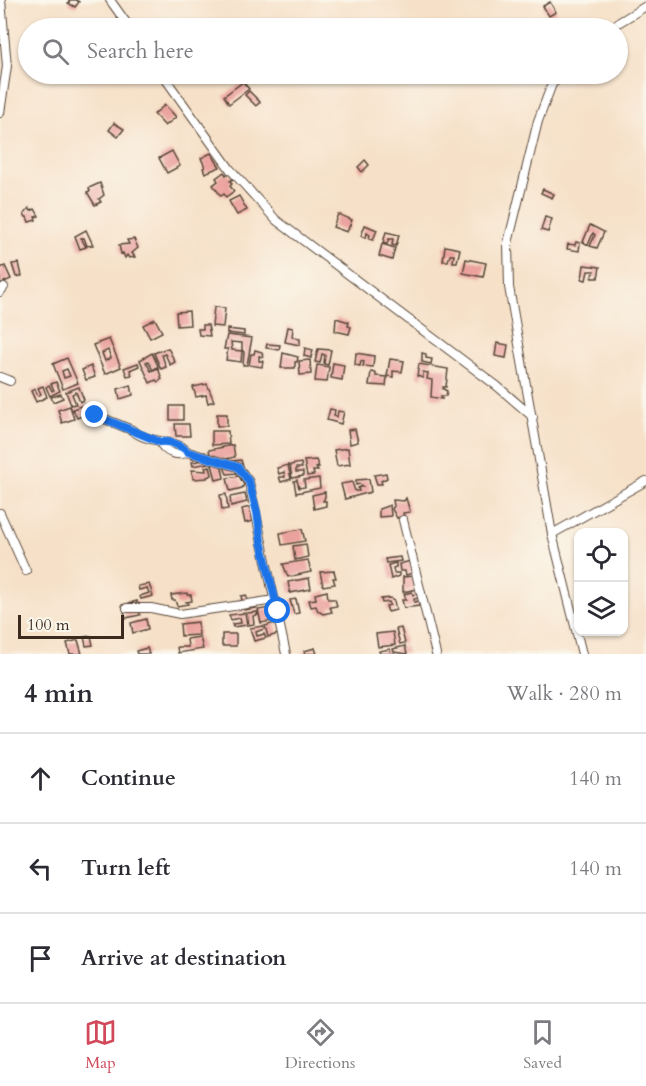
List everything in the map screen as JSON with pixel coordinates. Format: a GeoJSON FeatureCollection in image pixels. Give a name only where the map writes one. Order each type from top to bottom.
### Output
{"type":"FeatureCollection","features":[{"type":"Feature","properties":{"kind":"street"},"geometry":{"type":"LineString","coordinates":[[0,113],[7,66],[1,0]]}},
{"type":"Feature","properties":{"kind":"street"},"geometry":{"type":"LineString","coordinates":[[110,0],[123,18]]}},
{"type":"Feature","properties":{"kind":"street"},"geometry":{"type":"LineString","coordinates":[[626,18],[646,6]]}},
{"type":"Feature","properties":{"kind":"street"},"geometry":{"type":"LineString","coordinates":[[169,84],[230,169],[276,220],[497,386],[533,417]]}},
{"type":"Feature","properties":{"kind":"street"},"geometry":{"type":"LineString","coordinates":[[552,84],[538,121],[508,243],[509,287],[552,534],[582,654]]}},
{"type":"Feature","properties":{"kind":"street"},"geometry":{"type":"LineString","coordinates":[[0,377],[10,381]]}},
{"type":"Feature","properties":{"kind":"street"},"geometry":{"type":"LineString","coordinates":[[95,415],[160,442],[166,441],[184,447],[188,452],[238,467],[249,482],[257,512],[261,541],[286,654]]}},
{"type":"Feature","properties":{"kind":"street"},"geometry":{"type":"LineString","coordinates":[[552,534],[646,481]]}},
{"type":"Feature","properties":{"kind":"street"},"geometry":{"type":"LineString","coordinates":[[0,513],[26,571]]}},
{"type":"Feature","properties":{"kind":"street"},"geometry":{"type":"LineString","coordinates":[[403,520],[436,654]]}},
{"type":"Feature","properties":{"kind":"street"},"geometry":{"type":"LineString","coordinates":[[127,608],[151,608],[180,614],[275,600]]}},
{"type":"Feature","properties":{"kind":"building"},"geometry":{"type":"Polygon","coordinates":[[[70,0],[79,2],[75,7],[68,3],[70,0]]]}},
{"type":"Feature","properties":{"kind":"building"},"geometry":{"type":"Polygon","coordinates":[[[550,2],[556,12],[549,16],[543,6],[550,2]]]}},
{"type":"Feature","properties":{"kind":"building"},"geometry":{"type":"Polygon","coordinates":[[[240,84],[245,84],[249,89],[229,104],[224,96],[240,84]]]}},
{"type":"Feature","properties":{"kind":"building"},"geometry":{"type":"Polygon","coordinates":[[[249,91],[260,102],[256,106],[245,95],[249,91]]]}},
{"type":"Feature","properties":{"kind":"building"},"geometry":{"type":"Polygon","coordinates":[[[165,105],[176,117],[165,126],[154,114],[165,105]]]}},
{"type":"Feature","properties":{"kind":"building"},"geometry":{"type":"Polygon","coordinates":[[[114,123],[124,129],[118,137],[109,130],[114,123]]]}},
{"type":"Feature","properties":{"kind":"building"},"geometry":{"type":"Polygon","coordinates":[[[172,151],[180,166],[167,173],[159,158],[172,151]]]}},
{"type":"Feature","properties":{"kind":"building"},"geometry":{"type":"Polygon","coordinates":[[[211,153],[220,167],[205,173],[201,158],[211,153]]]}},
{"type":"Feature","properties":{"kind":"building"},"geometry":{"type":"Polygon","coordinates":[[[365,160],[369,165],[362,172],[358,167],[365,160]]]}},
{"type":"Feature","properties":{"kind":"building"},"geometry":{"type":"Polygon","coordinates":[[[224,172],[233,179],[230,181],[232,184],[230,186],[234,191],[226,197],[224,194],[221,196],[213,185],[218,181],[216,178],[224,172]]]}},
{"type":"Feature","properties":{"kind":"building"},"geometry":{"type":"Polygon","coordinates":[[[100,183],[104,195],[99,199],[101,202],[95,205],[87,192],[90,191],[89,188],[100,183]]]}},
{"type":"Feature","properties":{"kind":"building"},"geometry":{"type":"Polygon","coordinates":[[[543,189],[554,194],[552,198],[541,193],[543,189]]]}},
{"type":"Feature","properties":{"kind":"building"},"geometry":{"type":"Polygon","coordinates":[[[239,196],[247,210],[237,215],[229,201],[239,196]]]}},
{"type":"Feature","properties":{"kind":"building"},"geometry":{"type":"Polygon","coordinates":[[[29,208],[31,211],[35,209],[39,216],[35,217],[36,220],[29,222],[24,214],[29,208]]]}},
{"type":"Feature","properties":{"kind":"building"},"geometry":{"type":"Polygon","coordinates":[[[338,214],[352,220],[347,232],[333,227],[338,214]]]}},
{"type":"Feature","properties":{"kind":"building"},"geometry":{"type":"Polygon","coordinates":[[[545,217],[552,219],[548,232],[541,230],[545,217]]]}},
{"type":"Feature","properties":{"kind":"building"},"geometry":{"type":"Polygon","coordinates":[[[365,225],[377,230],[373,240],[369,239],[370,235],[367,233],[366,238],[361,236],[365,225]]]}},
{"type":"Feature","properties":{"kind":"building"},"geometry":{"type":"Polygon","coordinates":[[[590,225],[604,232],[597,248],[590,246],[595,235],[593,233],[588,245],[583,242],[590,225]]]}},
{"type":"Feature","properties":{"kind":"building"},"geometry":{"type":"Polygon","coordinates":[[[86,230],[93,245],[87,246],[84,238],[81,238],[86,247],[80,249],[75,236],[86,230]]]}},
{"type":"Feature","properties":{"kind":"building"},"geometry":{"type":"Polygon","coordinates":[[[386,232],[399,235],[396,246],[392,245],[393,239],[389,239],[387,244],[383,243],[386,232]]]}},
{"type":"Feature","properties":{"kind":"building"},"geometry":{"type":"Polygon","coordinates":[[[134,239],[138,248],[132,253],[135,257],[129,258],[127,255],[125,258],[123,253],[121,254],[119,245],[129,244],[127,240],[134,239]]]}},
{"type":"Feature","properties":{"kind":"building"},"geometry":{"type":"Polygon","coordinates":[[[576,242],[580,243],[579,251],[567,249],[568,244],[575,245],[576,242]]]}},
{"type":"Feature","properties":{"kind":"building"},"geometry":{"type":"Polygon","coordinates":[[[382,244],[395,248],[392,260],[379,256],[382,244]]]}},
{"type":"Feature","properties":{"kind":"building"},"geometry":{"type":"Polygon","coordinates":[[[445,246],[460,249],[457,262],[453,262],[454,255],[450,255],[448,261],[443,261],[445,246]]]}},
{"type":"Feature","properties":{"kind":"building"},"geometry":{"type":"Polygon","coordinates":[[[466,259],[486,263],[483,277],[463,273],[466,259]]]}},
{"type":"Feature","properties":{"kind":"building"},"geometry":{"type":"Polygon","coordinates":[[[19,263],[22,276],[16,277],[12,264],[19,263]]]}},
{"type":"Feature","properties":{"kind":"building"},"geometry":{"type":"Polygon","coordinates":[[[584,265],[600,267],[598,278],[592,278],[594,271],[588,271],[586,280],[582,279],[584,265]]]}},
{"type":"Feature","properties":{"kind":"building"},"geometry":{"type":"Polygon","coordinates":[[[5,266],[11,279],[0,284],[0,268],[5,266]]]}},
{"type":"Feature","properties":{"kind":"building"},"geometry":{"type":"Polygon","coordinates":[[[214,307],[225,308],[223,327],[212,326],[214,307]]]}},
{"type":"Feature","properties":{"kind":"building"},"geometry":{"type":"Polygon","coordinates":[[[189,311],[190,325],[177,326],[176,312],[189,311]]]}},
{"type":"Feature","properties":{"kind":"building"},"geometry":{"type":"Polygon","coordinates":[[[336,318],[349,322],[348,326],[351,327],[349,334],[335,331],[336,318]]]}},
{"type":"Feature","properties":{"kind":"building"},"geometry":{"type":"Polygon","coordinates":[[[155,319],[162,332],[150,338],[143,325],[155,319]]]}},
{"type":"Feature","properties":{"kind":"building"},"geometry":{"type":"Polygon","coordinates":[[[203,325],[208,325],[210,336],[199,335],[198,329],[203,329],[203,325]]]}},
{"type":"Feature","properties":{"kind":"building"},"geometry":{"type":"Polygon","coordinates":[[[288,327],[293,328],[292,337],[300,339],[300,345],[285,342],[288,327]]]}},
{"type":"Feature","properties":{"kind":"building"},"geometry":{"type":"Polygon","coordinates":[[[227,329],[244,331],[244,335],[227,333],[227,329]]]}},
{"type":"Feature","properties":{"kind":"building"},"geometry":{"type":"Polygon","coordinates":[[[227,335],[252,338],[247,365],[243,365],[242,343],[231,342],[232,350],[242,351],[241,362],[226,360],[228,349],[224,349],[227,335]]]}},
{"type":"Feature","properties":{"kind":"building"},"geometry":{"type":"Polygon","coordinates":[[[109,339],[121,367],[105,374],[93,345],[109,339]],[[108,350],[102,353],[105,361],[111,358],[108,350]]]}},
{"type":"Feature","properties":{"kind":"building"},"geometry":{"type":"Polygon","coordinates":[[[497,343],[508,345],[506,358],[495,356],[497,343]]]}},
{"type":"Feature","properties":{"kind":"building"},"geometry":{"type":"Polygon","coordinates":[[[267,344],[280,345],[279,350],[266,348],[267,344]]]}},
{"type":"Feature","properties":{"kind":"building"},"geometry":{"type":"Polygon","coordinates":[[[168,348],[175,362],[170,365],[165,354],[162,355],[166,367],[161,369],[154,353],[168,348]]]}},
{"type":"Feature","properties":{"kind":"building"},"geometry":{"type":"Polygon","coordinates":[[[305,348],[313,350],[311,358],[304,356],[305,348]]]}},
{"type":"Feature","properties":{"kind":"building"},"geometry":{"type":"Polygon","coordinates":[[[318,349],[331,350],[328,365],[324,364],[325,355],[322,354],[320,363],[315,362],[318,349]]]}},
{"type":"Feature","properties":{"kind":"building"},"geometry":{"type":"Polygon","coordinates":[[[255,350],[262,352],[263,357],[259,356],[259,361],[263,361],[262,367],[249,365],[251,354],[254,354],[255,350]]]}},
{"type":"Feature","properties":{"kind":"building"},"geometry":{"type":"Polygon","coordinates":[[[152,353],[158,366],[153,370],[148,361],[146,362],[151,371],[158,368],[162,379],[150,383],[140,360],[152,353]]]}},
{"type":"Feature","properties":{"kind":"building"},"geometry":{"type":"Polygon","coordinates":[[[283,353],[298,357],[295,368],[281,368],[283,353]]]}},
{"type":"Feature","properties":{"kind":"building"},"geometry":{"type":"Polygon","coordinates":[[[356,353],[374,356],[373,367],[363,366],[364,362],[361,361],[360,366],[355,365],[356,353]]]}},
{"type":"Feature","properties":{"kind":"building"},"geometry":{"type":"Polygon","coordinates":[[[422,353],[426,354],[426,358],[432,359],[431,364],[422,362],[422,353]]]}},
{"type":"Feature","properties":{"kind":"building"},"geometry":{"type":"Polygon","coordinates":[[[67,358],[78,383],[63,389],[53,364],[67,358]],[[67,369],[62,371],[64,378],[70,376],[67,369]]]}},
{"type":"Feature","properties":{"kind":"building"},"geometry":{"type":"Polygon","coordinates":[[[390,359],[404,361],[402,372],[393,371],[393,377],[387,376],[390,359]]]}},
{"type":"Feature","properties":{"kind":"building"},"geometry":{"type":"Polygon","coordinates":[[[310,360],[311,374],[300,375],[299,361],[310,360]]]}},
{"type":"Feature","properties":{"kind":"building"},"geometry":{"type":"Polygon","coordinates":[[[138,363],[139,366],[130,370],[132,375],[127,376],[124,368],[138,363]]]}},
{"type":"Feature","properties":{"kind":"building"},"geometry":{"type":"Polygon","coordinates":[[[333,363],[344,365],[342,380],[331,378],[333,363]]]}},
{"type":"Feature","properties":{"kind":"building"},"geometry":{"type":"Polygon","coordinates":[[[419,364],[448,369],[446,387],[443,387],[447,391],[446,396],[441,396],[442,399],[431,397],[432,380],[427,379],[428,373],[423,372],[423,378],[417,376],[419,364]]]}},
{"type":"Feature","properties":{"kind":"building"},"geometry":{"type":"Polygon","coordinates":[[[317,365],[329,367],[327,382],[315,381],[317,365]]]}},
{"type":"Feature","properties":{"kind":"building"},"geometry":{"type":"Polygon","coordinates":[[[91,366],[95,377],[86,380],[82,370],[91,366]]]}},
{"type":"Feature","properties":{"kind":"building"},"geometry":{"type":"Polygon","coordinates":[[[371,372],[376,373],[376,376],[387,377],[386,386],[369,385],[371,372]]]}},
{"type":"Feature","properties":{"kind":"building"},"geometry":{"type":"Polygon","coordinates":[[[56,382],[60,391],[50,396],[46,387],[49,385],[52,391],[54,390],[51,384],[56,382]]]}},
{"type":"Feature","properties":{"kind":"building"},"geometry":{"type":"Polygon","coordinates":[[[207,384],[214,401],[208,403],[206,395],[196,397],[193,387],[207,384]]]}},
{"type":"Feature","properties":{"kind":"building"},"geometry":{"type":"Polygon","coordinates":[[[131,385],[133,395],[120,399],[118,389],[131,385]]]}},
{"type":"Feature","properties":{"kind":"building"},"geometry":{"type":"Polygon","coordinates":[[[43,386],[47,397],[36,402],[31,391],[35,389],[38,396],[41,394],[38,388],[43,386]]]}},
{"type":"Feature","properties":{"kind":"building"},"geometry":{"type":"Polygon","coordinates":[[[79,387],[84,400],[80,402],[76,392],[72,394],[76,404],[71,405],[66,392],[79,387]]]}},
{"type":"Feature","properties":{"kind":"building"},"geometry":{"type":"Polygon","coordinates":[[[61,394],[63,398],[53,402],[51,397],[61,394]]]}},
{"type":"Feature","properties":{"kind":"building"},"geometry":{"type":"Polygon","coordinates":[[[86,404],[89,413],[77,418],[73,409],[86,404]]]}},
{"type":"Feature","properties":{"kind":"building"},"geometry":{"type":"Polygon","coordinates":[[[70,406],[74,419],[62,423],[58,410],[70,406]]]}},
{"type":"Feature","properties":{"kind":"building"},"geometry":{"type":"Polygon","coordinates":[[[170,406],[183,406],[183,420],[170,420],[170,406]]]}},
{"type":"Feature","properties":{"kind":"building"},"geometry":{"type":"Polygon","coordinates":[[[330,409],[335,410],[334,416],[337,417],[338,411],[344,412],[341,424],[327,420],[330,409]]]}},
{"type":"Feature","properties":{"kind":"building"},"geometry":{"type":"Polygon","coordinates":[[[217,414],[227,414],[227,426],[217,426],[217,414]]]}},
{"type":"Feature","properties":{"kind":"building"},"geometry":{"type":"Polygon","coordinates":[[[175,424],[189,424],[190,436],[176,436],[175,424]]]}},
{"type":"Feature","properties":{"kind":"building"},"geometry":{"type":"Polygon","coordinates":[[[355,429],[358,442],[350,444],[348,430],[355,429]]]}},
{"type":"Feature","properties":{"kind":"building"},"geometry":{"type":"Polygon","coordinates":[[[212,431],[228,431],[229,444],[212,445],[212,431]]]}},
{"type":"Feature","properties":{"kind":"building"},"geometry":{"type":"Polygon","coordinates":[[[233,445],[235,457],[212,462],[209,450],[233,445]]]}},
{"type":"Feature","properties":{"kind":"building"},"geometry":{"type":"Polygon","coordinates":[[[348,448],[350,464],[337,466],[334,450],[348,448]]]}},
{"type":"Feature","properties":{"kind":"building"},"geometry":{"type":"Polygon","coordinates":[[[205,452],[209,463],[193,466],[192,462],[204,460],[204,457],[192,459],[191,455],[205,452]]]}},
{"type":"Feature","properties":{"kind":"building"},"geometry":{"type":"Polygon","coordinates":[[[241,460],[243,466],[240,466],[238,473],[227,474],[222,462],[241,460]]]}},
{"type":"Feature","properties":{"kind":"building"},"geometry":{"type":"Polygon","coordinates":[[[316,460],[318,471],[313,471],[314,475],[307,476],[304,461],[316,460]]]}},
{"type":"Feature","properties":{"kind":"building"},"geometry":{"type":"Polygon","coordinates":[[[221,462],[224,478],[216,480],[212,464],[221,462]]]}},
{"type":"Feature","properties":{"kind":"building"},"geometry":{"type":"Polygon","coordinates":[[[301,463],[302,468],[296,468],[296,472],[303,472],[303,476],[292,478],[290,465],[301,463]]]}},
{"type":"Feature","properties":{"kind":"building"},"geometry":{"type":"Polygon","coordinates":[[[288,465],[291,479],[281,482],[279,477],[285,477],[284,472],[279,474],[277,468],[288,465]]]}},
{"type":"Feature","properties":{"kind":"building"},"geometry":{"type":"Polygon","coordinates":[[[210,466],[212,475],[207,478],[193,479],[192,470],[206,471],[205,467],[210,466]]]}},
{"type":"Feature","properties":{"kind":"building"},"geometry":{"type":"Polygon","coordinates":[[[386,473],[387,478],[381,481],[382,484],[377,484],[374,475],[386,473]]]}},
{"type":"Feature","properties":{"kind":"building"},"geometry":{"type":"Polygon","coordinates":[[[239,476],[244,485],[242,488],[230,491],[227,478],[239,476]]]}},
{"type":"Feature","properties":{"kind":"building"},"geometry":{"type":"Polygon","coordinates":[[[319,478],[320,488],[296,493],[294,481],[297,480],[299,488],[305,487],[304,480],[319,478]]]}},
{"type":"Feature","properties":{"kind":"building"},"geometry":{"type":"Polygon","coordinates":[[[369,479],[371,492],[345,499],[341,484],[352,482],[355,491],[359,491],[358,488],[363,486],[356,485],[356,480],[369,479]]]}},
{"type":"Feature","properties":{"kind":"building"},"geometry":{"type":"Polygon","coordinates":[[[325,492],[323,501],[326,501],[326,506],[314,509],[312,495],[325,492]]]}},
{"type":"Feature","properties":{"kind":"building"},"geometry":{"type":"Polygon","coordinates":[[[226,494],[228,509],[222,510],[220,495],[226,494]]]}},
{"type":"Feature","properties":{"kind":"building"},"geometry":{"type":"Polygon","coordinates":[[[245,494],[247,502],[231,506],[230,497],[245,494]]]}},
{"type":"Feature","properties":{"kind":"building"},"geometry":{"type":"Polygon","coordinates":[[[406,498],[410,512],[403,513],[404,516],[397,518],[392,509],[393,500],[404,501],[406,498]]]}},
{"type":"Feature","properties":{"kind":"building"},"geometry":{"type":"Polygon","coordinates":[[[390,505],[391,516],[379,517],[379,509],[390,505]]]}},
{"type":"Feature","properties":{"kind":"building"},"geometry":{"type":"Polygon","coordinates":[[[250,507],[253,521],[245,523],[242,509],[250,507]]]}},
{"type":"Feature","properties":{"kind":"building"},"geometry":{"type":"Polygon","coordinates":[[[302,529],[305,541],[282,545],[280,533],[302,529]]]}},
{"type":"Feature","properties":{"kind":"building"},"geometry":{"type":"Polygon","coordinates":[[[306,544],[308,557],[295,560],[293,546],[306,544]]]}},
{"type":"Feature","properties":{"kind":"building"},"geometry":{"type":"Polygon","coordinates":[[[400,557],[401,561],[386,563],[385,559],[400,557]]]}},
{"type":"Feature","properties":{"kind":"building"},"geometry":{"type":"Polygon","coordinates":[[[308,560],[311,572],[288,577],[283,564],[308,560]]]}},
{"type":"Feature","properties":{"kind":"building"},"geometry":{"type":"Polygon","coordinates":[[[411,561],[413,573],[406,575],[405,571],[400,571],[399,564],[411,561]]]}},
{"type":"Feature","properties":{"kind":"building"},"geometry":{"type":"Polygon","coordinates":[[[396,563],[396,567],[393,568],[394,573],[399,573],[399,576],[391,579],[388,565],[396,563]]]}},
{"type":"Feature","properties":{"kind":"building"},"geometry":{"type":"Polygon","coordinates":[[[334,571],[335,584],[323,586],[320,572],[334,571]]]}},
{"type":"Feature","properties":{"kind":"building"},"geometry":{"type":"Polygon","coordinates":[[[414,576],[417,589],[403,592],[403,577],[414,576]]]}},
{"type":"Feature","properties":{"kind":"building"},"geometry":{"type":"Polygon","coordinates":[[[309,578],[311,589],[290,593],[288,582],[309,578]]]}},
{"type":"Feature","properties":{"kind":"building"},"geometry":{"type":"Polygon","coordinates":[[[149,584],[153,596],[141,599],[140,596],[149,593],[147,588],[139,590],[138,586],[149,584]]]}},
{"type":"Feature","properties":{"kind":"building"},"geometry":{"type":"Polygon","coordinates":[[[327,591],[328,599],[335,599],[337,606],[330,607],[332,612],[323,614],[316,606],[311,607],[309,600],[316,599],[315,594],[327,591]]]}},
{"type":"Feature","properties":{"kind":"building"},"geometry":{"type":"Polygon","coordinates":[[[412,592],[413,595],[418,594],[419,598],[414,599],[414,602],[419,601],[419,606],[404,608],[402,600],[406,600],[404,594],[412,592]]]}},
{"type":"Feature","properties":{"kind":"building"},"geometry":{"type":"Polygon","coordinates":[[[187,593],[191,595],[192,601],[186,602],[188,604],[177,606],[175,600],[172,600],[171,595],[187,593]]]}},
{"type":"Feature","properties":{"kind":"building"},"geometry":{"type":"Polygon","coordinates":[[[246,595],[249,604],[256,603],[257,608],[244,610],[241,596],[246,595]]]}},
{"type":"Feature","properties":{"kind":"building"},"geometry":{"type":"Polygon","coordinates":[[[391,598],[396,610],[388,612],[386,606],[390,605],[389,602],[382,603],[381,599],[391,598]]]}},
{"type":"Feature","properties":{"kind":"building"},"geometry":{"type":"Polygon","coordinates":[[[296,599],[299,613],[294,614],[290,600],[296,599]]]}},
{"type":"Feature","properties":{"kind":"building"},"geometry":{"type":"Polygon","coordinates":[[[137,601],[140,615],[126,618],[122,605],[137,601]]]}},
{"type":"Feature","properties":{"kind":"building"},"geometry":{"type":"Polygon","coordinates":[[[270,608],[273,621],[261,623],[258,610],[270,608]]]}},
{"type":"Feature","properties":{"kind":"building"},"geometry":{"type":"Polygon","coordinates":[[[257,612],[258,615],[253,616],[254,624],[249,625],[247,613],[257,612]]]}},
{"type":"Feature","properties":{"kind":"building"},"geometry":{"type":"Polygon","coordinates":[[[245,613],[247,625],[233,627],[232,624],[241,623],[240,618],[231,620],[229,615],[245,613]]]}},
{"type":"Feature","properties":{"kind":"building"},"geometry":{"type":"Polygon","coordinates":[[[146,619],[148,629],[133,633],[131,623],[146,619]]]}},
{"type":"Feature","properties":{"kind":"building"},"geometry":{"type":"Polygon","coordinates":[[[198,622],[199,635],[181,636],[180,624],[198,622]]]}},
{"type":"Feature","properties":{"kind":"building"},"geometry":{"type":"Polygon","coordinates":[[[275,623],[278,634],[268,637],[265,626],[275,623]]]}},
{"type":"Feature","properties":{"kind":"building"},"geometry":{"type":"Polygon","coordinates":[[[263,626],[264,629],[256,632],[257,636],[264,634],[266,638],[254,641],[250,628],[263,626]]]}},
{"type":"Feature","properties":{"kind":"building"},"geometry":{"type":"Polygon","coordinates":[[[401,628],[405,643],[400,644],[396,629],[401,628]]]}},
{"type":"Feature","properties":{"kind":"building"},"geometry":{"type":"Polygon","coordinates":[[[393,632],[395,645],[378,647],[376,634],[393,632]]]}},
{"type":"Feature","properties":{"kind":"building"},"geometry":{"type":"Polygon","coordinates":[[[222,634],[236,634],[236,646],[222,646],[222,634]]]}},
{"type":"Feature","properties":{"kind":"building"},"geometry":{"type":"Polygon","coordinates":[[[91,636],[93,645],[86,646],[84,637],[91,636]]]}},
{"type":"Feature","properties":{"kind":"building"},"geometry":{"type":"Polygon","coordinates":[[[200,637],[203,649],[178,653],[177,647],[188,647],[187,639],[200,637]]]}},
{"type":"Feature","properties":{"kind":"building"},"geometry":{"type":"Polygon","coordinates":[[[78,640],[82,654],[70,654],[67,643],[78,640]]]}},
{"type":"Feature","properties":{"kind":"building"},"geometry":{"type":"Polygon","coordinates":[[[405,646],[407,654],[394,652],[393,649],[405,646]]]}},
{"type":"Feature","properties":{"kind":"building"},"geometry":{"type":"Polygon","coordinates":[[[147,648],[149,654],[137,654],[136,651],[147,648]]]}},
{"type":"Feature","properties":{"kind":"building"},"geometry":{"type":"Polygon","coordinates":[[[315,648],[317,654],[305,654],[304,651],[315,648]]]}},
{"type":"Feature","properties":{"kind":"building"},"geometry":{"type":"Polygon","coordinates":[[[390,649],[391,654],[380,654],[379,651],[390,649]]]}},
{"type":"Feature","properties":{"kind":"route"},"geometry":{"type":"LineString","coordinates":[[95,415],[137,434],[160,442],[166,441],[184,447],[188,452],[238,467],[249,482],[278,611]]}}]}
